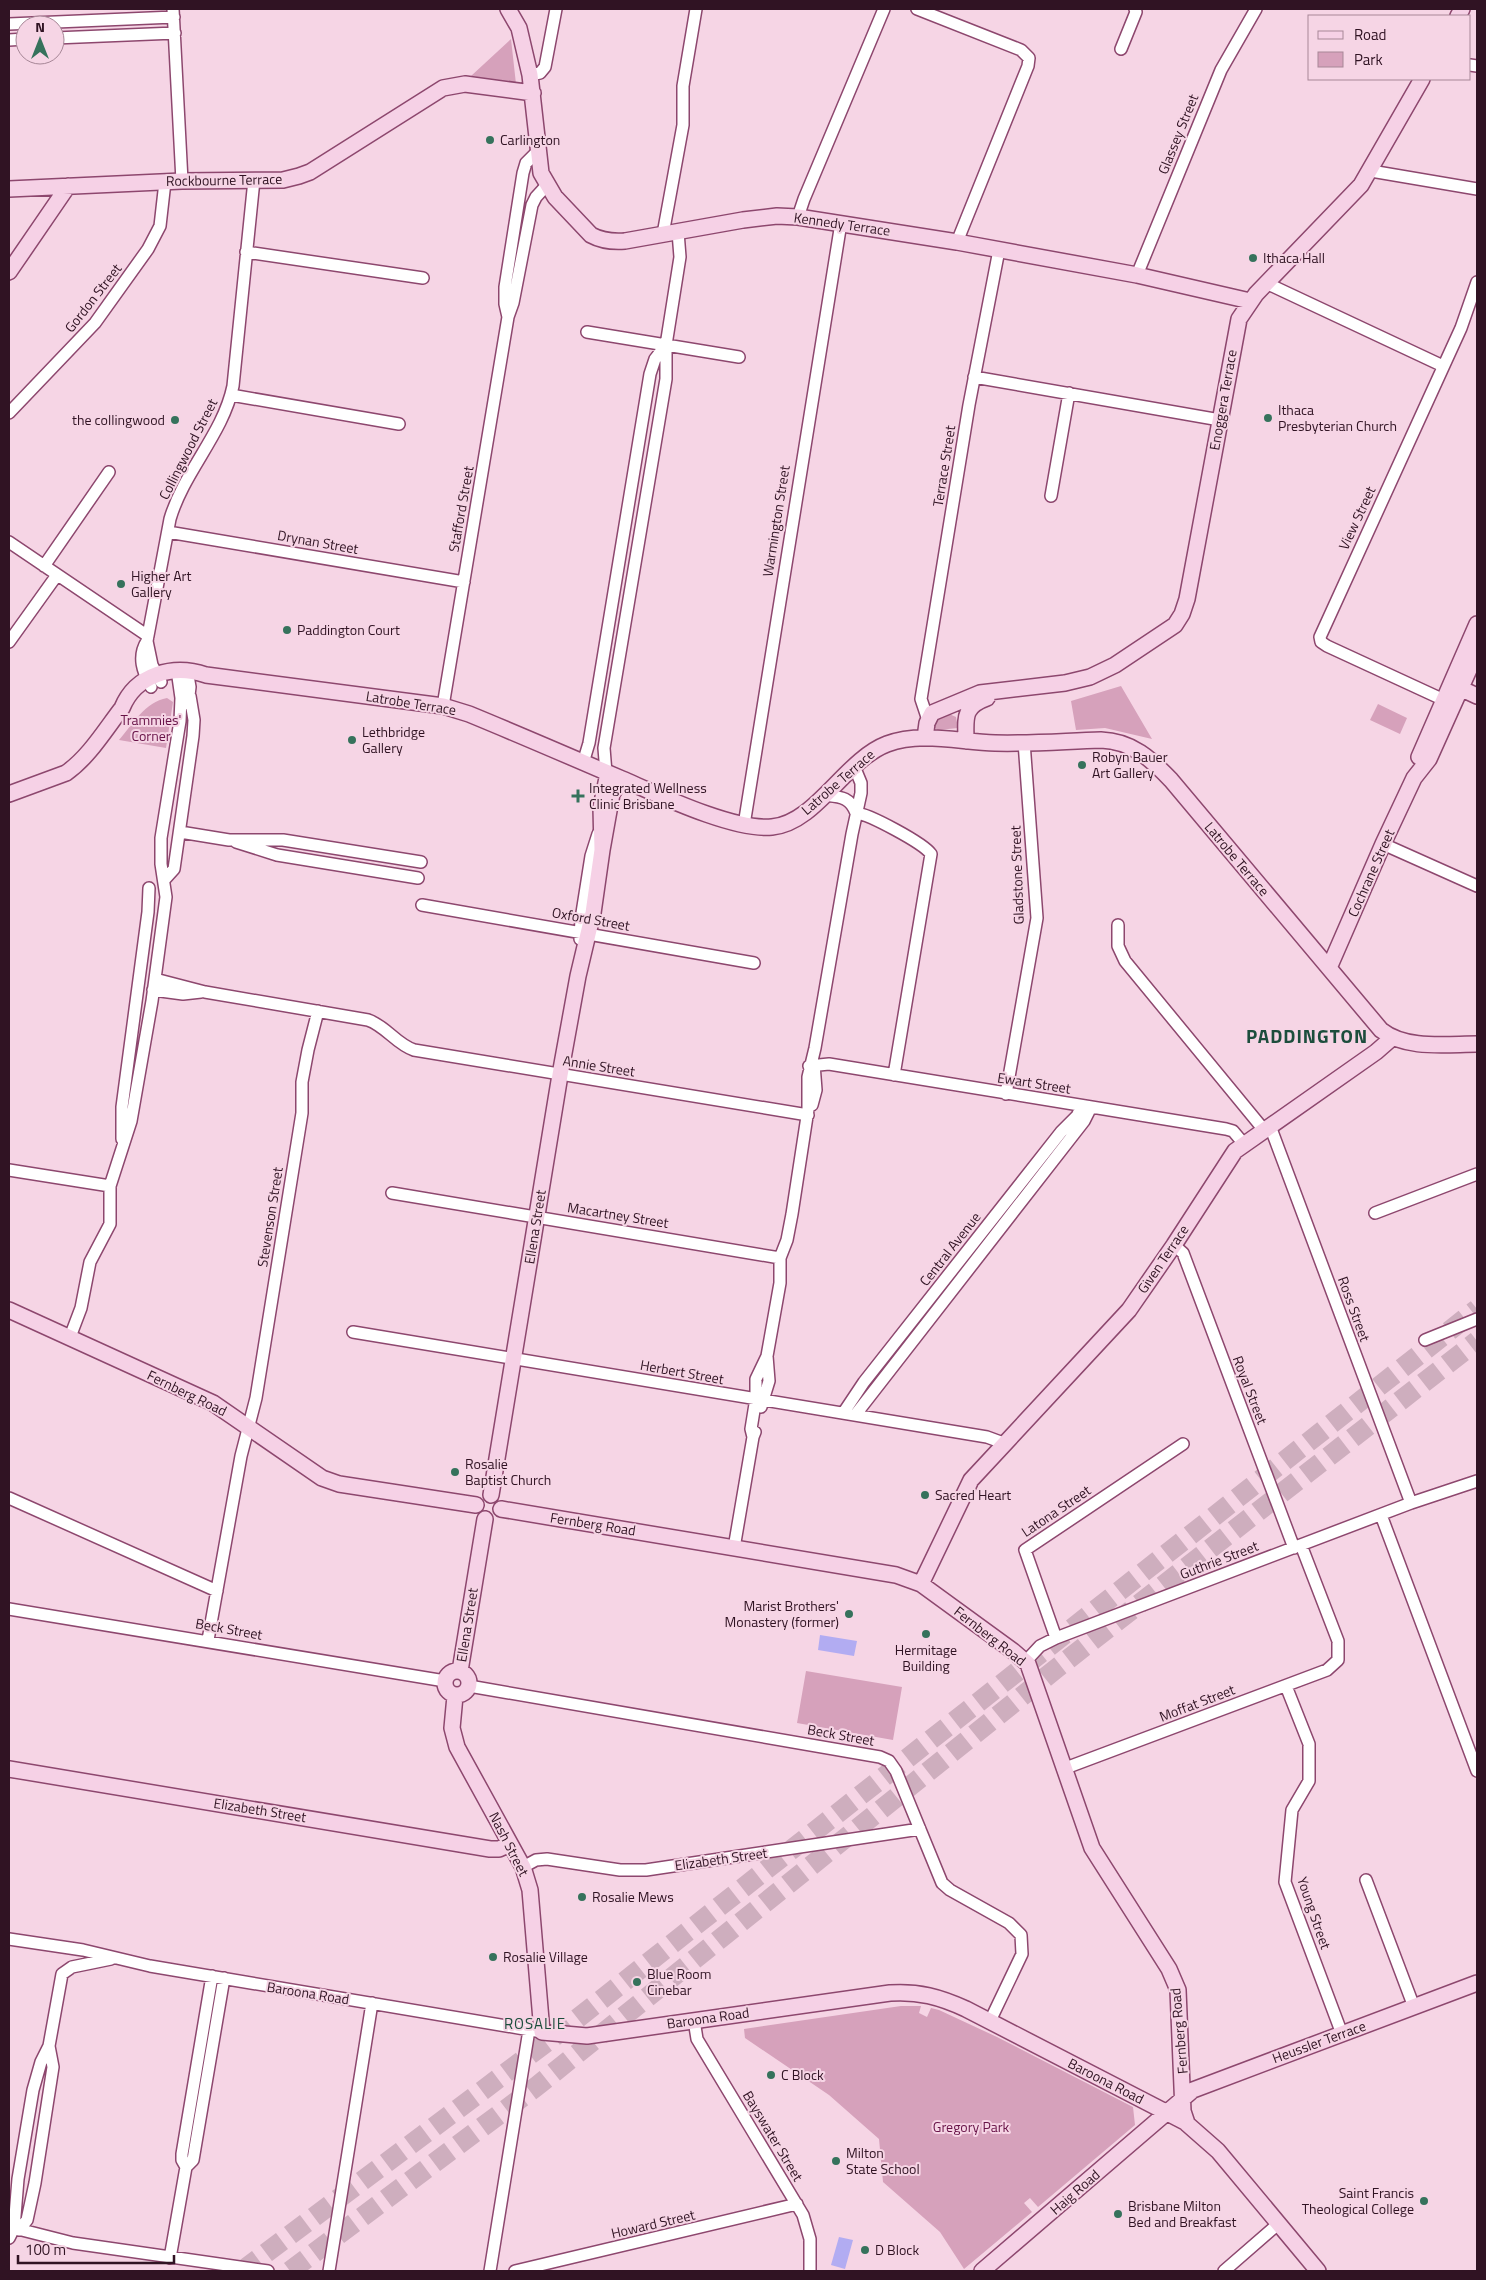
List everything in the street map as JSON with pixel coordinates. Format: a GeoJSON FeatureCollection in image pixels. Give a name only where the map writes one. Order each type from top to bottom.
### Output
{"type":"FeatureCollection","features":[{"type":"Feature","properties":{"kind":"street","name":"Kennedy Terrace"},"geometry":{"type":"LineString","coordinates":[[508,9],[519,28],[530,75],[540,173],[547,186],[577,221],[591,235],[598,239],[614,242],[770,217],[798,216],[957,242],[1137,275],[1250,301]]}},
{"type":"Feature","properties":{"kind":"street"},"geometry":{"type":"LineString","coordinates":[[530,75],[542,72],[546,65],[556,9]]}},
{"type":"Feature","properties":{"kind":"street"},"geometry":{"type":"LineString","coordinates":[[612,775],[604,748],[666,379],[666,345],[679,264],[670,233],[683,125],[684,86],[696,9]]}},
{"type":"Feature","properties":{"kind":"street"},"geometry":{"type":"LineString","coordinates":[[798,216],[884,9]]}},
{"type":"Feature","properties":{"kind":"street"},"geometry":{"type":"LineString","coordinates":[[917,9],[1021,50],[1028,55],[1028,66],[957,242]]}},
{"type":"Feature","properties":{"kind":"street"},"geometry":{"type":"LineString","coordinates":[[1121,49],[1136,12],[1135,9]]}},
{"type":"Feature","properties":{"kind":"street","name":"Glassey Street"},"geometry":{"type":"LineString","coordinates":[[1137,275],[1221,70],[1256,9]]}},
{"type":"Feature","properties":{"kind":"street"},"geometry":{"type":"LineString","coordinates":[[9,24],[173,13],[182,181]]}},
{"type":"Feature","properties":{"kind":"street"},"geometry":{"type":"LineString","coordinates":[[65,38],[175,33]]}},
{"type":"Feature","properties":{"kind":"street","name":"Enoggera Terrace"},"geometry":{"type":"LineString","coordinates":[[966,734],[967,714],[977,703],[1035,688],[1065,683],[1103,672],[1170,630],[1179,620],[1185,608],[1237,327],[1250,301],[1361,185],[1371,171],[1421,80]]}},
{"type":"Feature","properties":{"kind":"street","name":"Rockbourne Terrace"},"geometry":{"type":"LineString","coordinates":[[9,189],[182,181],[283,180],[310,172],[443,88],[465,84],[533,93]]}},
{"type":"Feature","properties":{"kind":"street","name":"Stafford Street"},"geometry":{"type":"LineString","coordinates":[[508,316],[504,304],[504,287],[523,173],[526,163],[537,152]]}},
{"type":"Feature","properties":{"kind":"street"},"geometry":{"type":"LineString","coordinates":[[1371,171],[1477,189]]}},
{"type":"Feature","properties":{"kind":"street","name":"Collingwood Street"},"geometry":{"type":"LineString","coordinates":[[154,681],[142,663],[144,646],[148,639],[168,532],[176,502],[225,413],[231,394],[254,180]]}},
{"type":"Feature","properties":{"kind":"street","name":"Gordon Street"},"geometry":{"type":"LineString","coordinates":[[9,413],[95,323],[148,249],[160,226],[165,182]]}},
{"type":"Feature","properties":{"kind":"street"},"geometry":{"type":"LineString","coordinates":[[9,272],[14,258],[68,186]]}},
{"type":"Feature","properties":{"kind":"street","name":"Stafford Street"},"geometry":{"type":"LineString","coordinates":[[443,706],[508,316],[514,303],[532,205],[536,197],[547,186]]}},
{"type":"Feature","properties":{"kind":"street","name":"Warmington Street"},"geometry":{"type":"LineString","coordinates":[[744,825],[841,223]]}},
{"type":"Feature","properties":{"kind":"street","name":"Terrace Street"},"geometry":{"type":"LineString","coordinates":[[928,720],[921,702],[974,377],[999,250]]}},
{"type":"Feature","properties":{"kind":"street"},"geometry":{"type":"LineString","coordinates":[[246,252],[423,278]]}},
{"type":"Feature","properties":{"kind":"street","name":"View Street"},"geometry":{"type":"LineString","coordinates":[[1444,700],[1326,646],[1321,642],[1320,637],[1460,328],[1477,282]]}},
{"type":"Feature","properties":{"kind":"street"},"geometry":{"type":"LineString","coordinates":[[1266,283],[1443,366]]}},
{"type":"Feature","properties":{"kind":"street"},"geometry":{"type":"LineString","coordinates":[[587,332],[739,357]]}},
{"type":"Feature","properties":{"kind":"street"},"geometry":{"type":"LineString","coordinates":[[583,763],[589,743],[652,364],[666,345]]}},
{"type":"Feature","properties":{"kind":"street"},"geometry":{"type":"LineString","coordinates":[[974,377],[1220,420]]}},
{"type":"Feature","properties":{"kind":"street"},"geometry":{"type":"LineString","coordinates":[[1051,496],[1070,393]]}},
{"type":"Feature","properties":{"kind":"street"},"geometry":{"type":"LineString","coordinates":[[231,394],[399,424]]}},
{"type":"Feature","properties":{"kind":"street"},"geometry":{"type":"LineString","coordinates":[[634,470],[649,473]]}},
{"type":"Feature","properties":{"kind":"street"},"geometry":{"type":"LineString","coordinates":[[44,566],[109,472]]}},
{"type":"Feature","properties":{"kind":"street","name":"Drynan Street"},"geometry":{"type":"LineString","coordinates":[[168,532],[464,582]]}},
{"type":"Feature","properties":{"kind":"street"},"geometry":{"type":"LineString","coordinates":[[9,542],[148,639]]}},
{"type":"Feature","properties":{"kind":"street"},"geometry":{"type":"LineString","coordinates":[[9,642],[57,575]]}},
{"type":"Feature","properties":{"kind":"street"},"geometry":{"type":"LineString","coordinates":[[608,624],[625,627]]}},
{"type":"Feature","properties":{"kind":"street","name":"Cochrane Street"},"geometry":{"type":"LineString","coordinates":[[1414,778],[1419,756],[1477,624]]}},
{"type":"Feature","properties":{"kind":"street","name":"Cochrane Street"},"geometry":{"type":"LineString","coordinates":[[1329,968],[1383,844],[1414,778],[1428,759],[1462,689],[1477,652]]}},
{"type":"Feature","properties":{"kind":"street"},"geometry":{"type":"LineString","coordinates":[[164,880],[173,870],[194,728],[190,696],[182,674]]}},
{"type":"Feature","properties":{"kind":"street"},"geometry":{"type":"LineString","coordinates":[[70,1337],[81,1308],[90,1262],[110,1224],[110,1186],[122,1153],[134,1107],[166,897],[161,862],[161,838],[180,721],[182,674]]}},
{"type":"Feature","properties":{"kind":"street","name":"Latrobe Terrace"},"geometry":{"type":"LineString","coordinates":[[154,681],[182,674],[206,675],[443,706],[469,714],[679,803],[744,825],[762,828],[786,824],[804,813],[866,755],[883,745],[906,738],[966,734],[1024,742],[1111,740],[1124,742],[1145,755],[1171,780],[1378,1026],[1392,1038]]}},
{"type":"Feature","properties":{"kind":"street"},"geometry":{"type":"LineString","coordinates":[[9,794],[66,773],[74,767],[84,758],[126,700],[154,681]]}},
{"type":"Feature","properties":{"kind":"street"},"geometry":{"type":"LineString","coordinates":[[924,688],[930,702],[942,709],[951,709],[958,712],[966,734]]}},
{"type":"Feature","properties":{"kind":"street","name":"Enoggera Terrace"},"geometry":{"type":"LineString","coordinates":[[928,720],[932,713],[988,691],[1035,688]]}},
{"type":"Feature","properties":{"kind":"street"},"geometry":{"type":"LineString","coordinates":[[1462,689],[1477,696]]}},
{"type":"Feature","properties":{"kind":"street"},"geometry":{"type":"LineString","coordinates":[[180,721],[190,696]]}},
{"type":"Feature","properties":{"kind":"street"},"geometry":{"type":"LineString","coordinates":[[924,738],[928,720]]}},
{"type":"Feature","properties":{"kind":"street","name":"Gladstone Street"},"geometry":{"type":"LineString","coordinates":[[1006,1094],[1037,918],[1024,742]]}},
{"type":"Feature","properties":{"kind":"street"},"geometry":{"type":"LineString","coordinates":[[734,1548],[753,1437],[759,1423],[759,1399],[769,1381],[767,1356],[780,1283],[780,1258],[788,1238],[808,1115],[816,1090],[812,1066],[861,791],[860,781],[854,766]]}},
{"type":"Feature","properties":{"kind":"street","name":"Ellena Street"},"geometry":{"type":"LineString","coordinates":[[491,1495],[560,1075],[582,960],[591,856],[597,841],[601,811],[612,775]]}},
{"type":"Feature","properties":{"kind":"street","name":"Ellena Street"},"geometry":{"type":"LineString","coordinates":[[584,933],[602,850],[611,796],[612,775]]}},
{"type":"Feature","properties":{"kind":"street"},"geometry":{"type":"LineString","coordinates":[[824,795],[847,798],[856,813]]}},
{"type":"Feature","properties":{"kind":"street","name":"Ellena Street"},"geometry":{"type":"LineString","coordinates":[[601,811],[602,850]]}},
{"type":"Feature","properties":{"kind":"street"},"geometry":{"type":"LineString","coordinates":[[856,813],[870,816],[926,848],[931,854],[894,1075]]}},
{"type":"Feature","properties":{"kind":"street"},"geometry":{"type":"LineString","coordinates":[[180,832],[229,840],[277,855],[418,878]]}},
{"type":"Feature","properties":{"kind":"street"},"geometry":{"type":"LineString","coordinates":[[229,840],[283,840],[421,862]]}},
{"type":"Feature","properties":{"kind":"street"},"geometry":{"type":"LineString","coordinates":[[1383,844],[1477,886]]}},
{"type":"Feature","properties":{"kind":"street"},"geometry":{"type":"LineString","coordinates":[[122,1153],[122,1111],[148,912],[149,888]]}},
{"type":"Feature","properties":{"kind":"street","name":"Oxford Street"},"geometry":{"type":"LineString","coordinates":[[422,905],[754,963]]}},
{"type":"Feature","properties":{"kind":"street","name":"Ross Street"},"geometry":{"type":"LineString","coordinates":[[1118,925],[1118,944],[1125,961],[1267,1128],[1411,1503]]}},
{"type":"Feature","properties":{"kind":"street"},"geometry":{"type":"LineString","coordinates":[[140,965],[156,964]]}},
{"type":"Feature","properties":{"kind":"street"},"geometry":{"type":"LineString","coordinates":[[136,1000],[156,964]]}},
{"type":"Feature","properties":{"kind":"street","name":"Annie Street"},"geometry":{"type":"LineString","coordinates":[[154,984],[368,1020],[381,1025],[405,1046],[414,1050],[808,1115]]}},
{"type":"Feature","properties":{"kind":"street","name":"Stevenson Street"},"geometry":{"type":"LineString","coordinates":[[208,1640],[241,1456],[256,1398],[302,1113],[302,1089],[308,1050],[318,1011]]}},
{"type":"Feature","properties":{"kind":"street"},"geometry":{"type":"LineString","coordinates":[[1392,1038],[1412,1042],[1477,1044]]}},
{"type":"Feature","properties":{"kind":"street","name":"Given Terrace"},"geometry":{"type":"LineString","coordinates":[[921,1584],[971,1480],[1129,1310],[1174,1245],[1228,1160],[1244,1144],[1376,1052],[1392,1038]]}},
{"type":"Feature","properties":{"kind":"street","name":"Ewart Street"},"geometry":{"type":"LineString","coordinates":[[812,1066],[829,1064],[1226,1129],[1233,1131],[1244,1144]]}},
{"type":"Feature","properties":{"kind":"street","name":"Central Avenue"},"geometry":{"type":"LineString","coordinates":[[850,1413],[1084,1121],[1087,1107]]}},
{"type":"Feature","properties":{"kind":"street"},"geometry":{"type":"LineString","coordinates":[[9,1170],[110,1186]]}},
{"type":"Feature","properties":{"kind":"street"},"geometry":{"type":"LineString","coordinates":[[1375,1213],[1477,1174]]}},
{"type":"Feature","properties":{"kind":"street","name":"Macartney Street"},"geometry":{"type":"LineString","coordinates":[[392,1193],[780,1258]]}},
{"type":"Feature","properties":{"kind":"street","name":"Royal Street"},"geometry":{"type":"LineString","coordinates":[[1174,1245],[1182,1252],[1298,1546],[1338,1641],[1338,1660]]}},
{"type":"Feature","properties":{"kind":"street","name":"Fernberg Road"},"geometry":{"type":"LineString","coordinates":[[9,1310],[213,1403],[322,1478],[339,1484],[476,1505]]}},
{"type":"Feature","properties":{"kind":"street"},"geometry":{"type":"LineString","coordinates":[[1425,1340],[1477,1319]]}},
{"type":"Feature","properties":{"kind":"street","name":"Herbert Street"},"geometry":{"type":"LineString","coordinates":[[353,1332],[850,1413],[987,1437],[1006,1444]]}},
{"type":"Feature","properties":{"kind":"street","name":"Latona Street"},"geometry":{"type":"LineString","coordinates":[[1056,1638],[1025,1550],[1182,1444]]}},
{"type":"Feature","properties":{"kind":"street","name":"Guthrie Street"},"geometry":{"type":"LineString","coordinates":[[1430,1497],[1450,1484],[1477,1474]]}},
{"type":"Feature","properties":{"kind":"street","name":"Guthrie Street"},"geometry":{"type":"LineString","coordinates":[[1026,1661],[1040,1646],[1056,1638],[1411,1503],[1477,1482]]}},
{"type":"Feature","properties":{"kind":"street"},"geometry":{"type":"LineString","coordinates":[[483,1495],[491,1495],[498,1498],[501,1509],[497,1516],[485,1519],[477,1512],[476,1505],[483,1495]]}},
{"type":"Feature","properties":{"kind":"street"},"geometry":{"type":"LineString","coordinates":[[9,1498],[217,1591]]}},
{"type":"Feature","properties":{"kind":"street","name":"Fernberg Road"},"geometry":{"type":"LineString","coordinates":[[501,1509],[884,1572],[921,1584],[1026,1661],[1032,1673],[1063,1769],[1092,1848],[1169,1969],[1178,1990],[1184,2099],[1183,2114],[1187,2123]]}},
{"type":"Feature","properties":{"kind":"street"},"geometry":{"type":"LineString","coordinates":[[1381,1515],[1477,1771]]}},
{"type":"Feature","properties":{"kind":"street","name":"Ellena Street"},"geometry":{"type":"LineString","coordinates":[[460,1671],[485,1519]]}},
{"type":"Feature","properties":{"kind":"street","name":"Beck Street"},"geometry":{"type":"LineString","coordinates":[[9,1609],[208,1640],[416,1678],[445,1681]]}},
{"type":"Feature","properties":{"kind":"street","name":"Moffat Street"},"geometry":{"type":"LineString","coordinates":[[1063,1769],[1327,1670],[1338,1660]]}},
{"type":"Feature","properties":{"kind":"street","name":"Ellena Street"},"geometry":{"type":"LineString","coordinates":[[445,1681],[452,1672],[460,1671],[468,1678],[469,1686]]}},
{"type":"Feature","properties":{"kind":"street"},"geometry":{"type":"LineString","coordinates":[[445,1681],[446,1689],[455,1696],[465,1692],[469,1686]]}},
{"type":"Feature","properties":{"kind":"street","name":"Beck Street"},"geometry":{"type":"LineString","coordinates":[[469,1686],[885,1758],[894,1767],[942,1883],[950,1890],[1009,1923],[1021,1935],[1022,1954],[990,2021]]}},
{"type":"Feature","properties":{"kind":"street","name":"Young Street"},"geometry":{"type":"LineString","coordinates":[[1286,1686],[1309,1744],[1308,1781],[1292,1810],[1285,1882],[1342,2034]]}},
{"type":"Feature","properties":{"kind":"street","name":"Nash Street"},"geometry":{"type":"LineString","coordinates":[[455,1696],[452,1728],[457,1747],[523,1867],[530,1890],[536,2031]]}},
{"type":"Feature","properties":{"kind":"street","name":"Elizabeth Street"},"geometry":{"type":"LineString","coordinates":[[9,1769],[490,1849],[499,1850],[510,1844]]}},
{"type":"Feature","properties":{"kind":"street","name":"Elizabeth Street"},"geometry":{"type":"LineString","coordinates":[[523,1867],[536,1860],[547,1859],[620,1870],[646,1870],[920,1829]]}},
{"type":"Feature","properties":{"kind":"street"},"geometry":{"type":"LineString","coordinates":[[1366,1880],[1414,2007]]}},
{"type":"Feature","properties":{"kind":"street","name":"Baroona Road"},"geometry":{"type":"LineString","coordinates":[[9,1939],[75,1948],[116,1958],[218,1977],[536,2031],[587,2036],[902,1992],[934,1996],[990,2021],[1187,2123],[1218,2151],[1318,2271]]}},
{"type":"Feature","properties":{"kind":"street"},"geometry":{"type":"LineString","coordinates":[[14,2232],[18,2179],[33,2090],[41,2062],[49,2046],[62,1973],[77,1966],[116,1958]]}},
{"type":"Feature","properties":{"kind":"street"},"geometry":{"type":"LineString","coordinates":[[170,2258],[186,2167],[182,2161],[182,2154],[218,1977]]}},
{"type":"Feature","properties":{"kind":"street","name":"Heussler Terrace"},"geometry":{"type":"LineString","coordinates":[[1168,2112],[1200,2087],[1477,1983]]}},
{"type":"Feature","properties":{"kind":"street"},"geometry":{"type":"LineString","coordinates":[[329,2271],[372,2003]]}},
{"type":"Feature","properties":{"kind":"street","name":"Bayswater Street"},"geometry":{"type":"LineString","coordinates":[[694,2020],[697,2039],[798,2204],[810,2239],[810,2271]]}},
{"type":"Feature","properties":{"kind":"street"},"geometry":{"type":"LineString","coordinates":[[490,2271],[536,2031]]}},
{"type":"Feature","properties":{"kind":"street"},"geometry":{"type":"LineString","coordinates":[[14,2232],[27,2220],[35,2182],[53,2067],[49,2046]]}},
{"type":"Feature","properties":{"kind":"street","name":"Haig Road"},"geometry":{"type":"LineString","coordinates":[[982,2271],[1168,2112]]}},
{"type":"Feature","properties":{"kind":"street","name":"Howard Street"},"geometry":{"type":"LineString","coordinates":[[515,2271],[798,2204]]}},
{"type":"Feature","properties":{"kind":"street"},"geometry":{"type":"LineString","coordinates":[[1224,2271],[1278,2224]]}},
{"type":"Feature","properties":{"kind":"street"},"geometry":{"type":"LineString","coordinates":[[14,2232],[170,2258],[268,2271]]}},
{"type":"Feature","properties":{"kind":"green space"},"geometry":{"type":"Polygon","coordinates":[[[511,39],[516,84],[471,76],[511,39]]]}},
{"type":"Feature","properties":{"kind":"green space"},"geometry":{"type":"Polygon","coordinates":[[[1121,686],[1152,739],[1105,728],[1076,730],[1071,701],[1121,686]]]}},
{"type":"Feature","properties":{"kind":"green space","name":"Trammies' Corner"},"geometry":{"type":"Polygon","coordinates":[[[167,698],[173,702],[166,748],[119,740],[146,709],[159,700],[167,698]]]}},
{"type":"Feature","properties":{"kind":"green space"},"geometry":{"type":"Polygon","coordinates":[[[1378,704],[1407,718],[1400,734],[1370,720],[1378,704]]]}},
{"type":"Feature","properties":{"kind":"green space"},"geometry":{"type":"Polygon","coordinates":[[[947,713],[956,717],[958,728],[938,730],[933,727],[935,718],[947,713]]]}},
{"type":"Feature","properties":{"kind":"green space"},"geometry":{"type":"Polygon","coordinates":[[[806,1671],[902,1687],[893,1740],[797,1723],[806,1671]]]}},
{"type":"Feature","properties":{"kind":"green space","name":"Gregory Park"},"geometry":{"type":"Polygon","coordinates":[[[901,2006],[921,2006],[919,2013],[927,2017],[931,2008],[939,2010],[997,2037],[1133,2107],[1135,2125],[1038,2207],[1030,2198],[1024,2203],[1032,2212],[964,2269],[940,2232],[883,2182],[879,2139],[829,2095],[745,2038],[744,2029],[901,2006]]]}},
{"type":"Feature","properties":{"kind":"shaded area"},"geometry":{"type":"Polygon","coordinates":[[[820,1635],[857,1641],[854,1656],[818,1650],[820,1635]]]}},
{"type":"Feature","properties":{"kind":"shaded area"},"geometry":{"type":"Polygon","coordinates":[[[839,2237],[853,2240],[845,2269],[831,2265],[839,2237]]]}},
{"type":"Feature","properties":{"kind":"tunnel"},"geometry":{"type":"LineString","coordinates":[[242,2271],[559,2033],[1477,1309]]}},
{"type":"Feature","properties":{"kind":"tunnel"},"geometry":{"type":"LineString","coordinates":[[290,2271],[537,2086],[1057,1668],[1477,1341]]}},
{"type":"Feature","properties":{"kind":"place","name":"Carlington"},"geometry":{"type":"Point","coordinates":[490,140]}},
{"type":"Feature","properties":{"kind":"place","name":"Ithaca Hall"},"geometry":{"type":"Point","coordinates":[1253,258]}},
{"type":"Feature","properties":{"kind":"place","name":"Ithaca Presbyterian Church"},"geometry":{"type":"Point","coordinates":[1268,418]}},
{"type":"Feature","properties":{"kind":"place","name":"the collingwood"},"geometry":{"type":"Point","coordinates":[175,420]}},
{"type":"Feature","properties":{"kind":"place","name":"Higher Art Gallery"},"geometry":{"type":"Point","coordinates":[121,584]}},
{"type":"Feature","properties":{"kind":"place","name":"Paddington Court"},"geometry":{"type":"Point","coordinates":[287,630]}},
{"type":"Feature","properties":{"kind":"place","name":"Lethbridge Gallery"},"geometry":{"type":"Point","coordinates":[352,740]}},
{"type":"Feature","properties":{"kind":"place","name":"Robyn Bauer Art Gallery"},"geometry":{"type":"Point","coordinates":[1082,765]}},
{"type":"Feature","properties":{"kind":"place","name":"Integrated Wellness Clinic Brisbane"},"geometry":{"type":"Point","coordinates":[578,796]}},
{"type":"Feature","properties":{"kind":"place","name":"Rosalie Baptist Church"},"geometry":{"type":"Point","coordinates":[455,1472]}},
{"type":"Feature","properties":{"kind":"place","name":"Sacred Heart"},"geometry":{"type":"Point","coordinates":[925,1495]}},
{"type":"Feature","properties":{"kind":"place","name":"Marist Brothers' Monastery (former)"},"geometry":{"type":"Point","coordinates":[849,1614]}},
{"type":"Feature","properties":{"kind":"place","name":"Hermitage Building"},"geometry":{"type":"Point","coordinates":[926,1634]}},
{"type":"Feature","properties":{"kind":"place","name":"Rosalie Mews"},"geometry":{"type":"Point","coordinates":[582,1897]}},
{"type":"Feature","properties":{"kind":"place","name":"Rosalie Village"},"geometry":{"type":"Point","coordinates":[493,1957]}},
{"type":"Feature","properties":{"kind":"place","name":"Blue Room Cinebar"},"geometry":{"type":"Point","coordinates":[637,1982]}},
{"type":"Feature","properties":{"kind":"place","name":"C Block"},"geometry":{"type":"Point","coordinates":[771,2075]}},
{"type":"Feature","properties":{"kind":"place","name":"Milton State School"},"geometry":{"type":"Point","coordinates":[836,2161]}},
{"type":"Feature","properties":{"kind":"place","name":"Saint Francis Theological College"},"geometry":{"type":"Point","coordinates":[1424,2201]}},
{"type":"Feature","properties":{"kind":"place","name":"Brisbane Milton Bed and Breakfast"},"geometry":{"type":"Point","coordinates":[1118,2214]}},
{"type":"Feature","properties":{"kind":"place","name":"D Block"},"geometry":{"type":"Point","coordinates":[865,2250]}},
{"type":"Feature","properties":{"kind":"district","name":"PADDINGTON"},"geometry":{"type":"Point","coordinates":[1307,1036]}},
{"type":"Feature","properties":{"kind":"district","name":"ROSALIE"},"geometry":{"type":"Point","coordinates":[535,2024]}}]}
